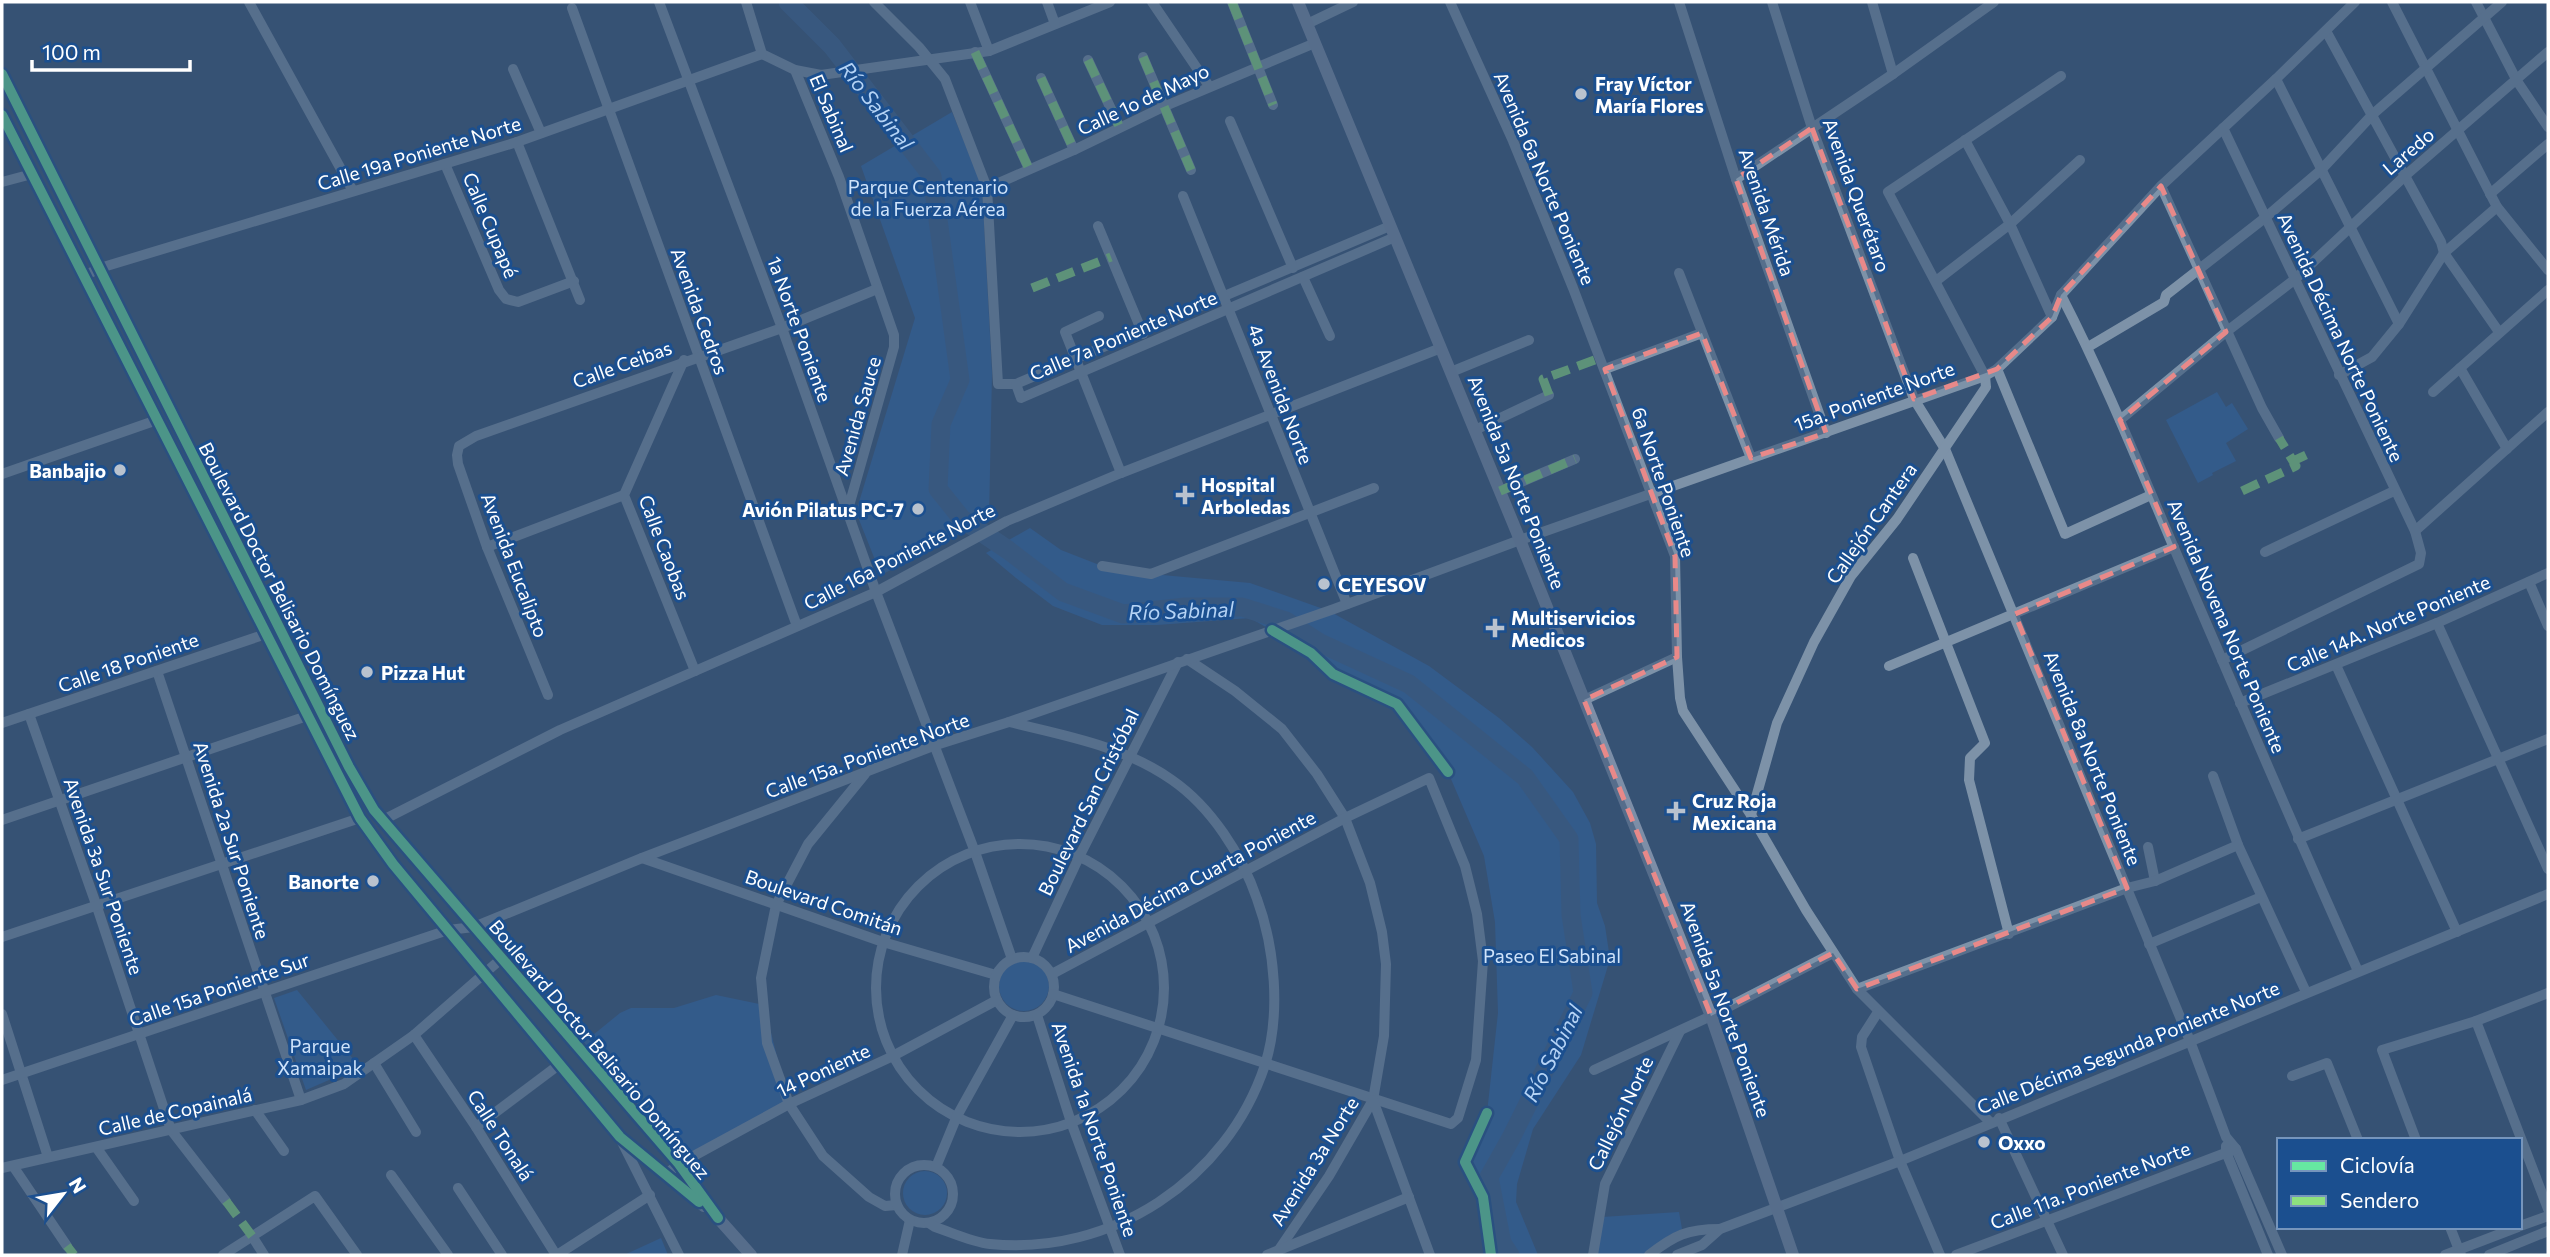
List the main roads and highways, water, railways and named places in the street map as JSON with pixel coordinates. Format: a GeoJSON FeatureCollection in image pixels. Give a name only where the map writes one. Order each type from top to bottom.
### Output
{"type":"FeatureCollection","features":[{"type":"Feature","properties":{"kind":"main road","name":"Avenida 5a Norte Poniente"},"geometry":{"type":"LineString","coordinates":[[1298,2],[1520,540],[1711,1016],[1793,1255]]}},
{"type":"Feature","properties":{"kind":"main road","name":"Boulevard Doctor Belisario Domínguez"},"geometry":{"type":"LineString","coordinates":[[2,74],[349,767],[374,810],[679,1164],[718,1218]]}},
{"type":"Feature","properties":{"kind":"main road","name":"Boulevard Doctor Belisario Domínguez"},"geometry":{"type":"LineString","coordinates":[[2,115],[360,818],[393,864],[620,1137],[718,1218]]}},
{"type":"Feature","properties":{"kind":"main road"},"geometry":{"type":"LineString","coordinates":[[718,1218],[751,1255]]}},
{"type":"Feature","properties":{"kind":"waterway","name":"Río Sabinal"},"geometry":{"type":"LineString","coordinates":[[788,2],[832,46],[932,176],[960,380],[941,424],[938,489],[962,519],[1063,592],[1123,614],[1185,607],[1242,607],[1286,621],[1320,643],[1409,684],[1525,777],[1569,839],[1571,915],[1583,993],[1489,1177],[1502,1243],[1510,1255]]}},
{"type":"Feature","properties":{"kind":"place","name":"Fray Víctor María Flores"},"geometry":{"type":"Point","coordinates":[1581,94]}},
{"type":"Feature","properties":{"kind":"place","name":"Banbajio"},"geometry":{"type":"Point","coordinates":[120,470]}},
{"type":"Feature","properties":{"kind":"place","name":"Hospital Arboledas"},"geometry":{"type":"Point","coordinates":[1185,495]}},
{"type":"Feature","properties":{"kind":"place","name":"Avión Pilatus PC-7"},"geometry":{"type":"Point","coordinates":[918,509]}},
{"type":"Feature","properties":{"kind":"place","name":"CEYESOV"},"geometry":{"type":"Point","coordinates":[1324,584]}},
{"type":"Feature","properties":{"kind":"place","name":"Multiservicios Medicos"},"geometry":{"type":"Point","coordinates":[1495,628]}},
{"type":"Feature","properties":{"kind":"place","name":"Pizza Hut"},"geometry":{"type":"Point","coordinates":[367,672]}},
{"type":"Feature","properties":{"kind":"place","name":"Cruz Roja Mexicana"},"geometry":{"type":"Point","coordinates":[1676,811]}},
{"type":"Feature","properties":{"kind":"place","name":"Banorte"},"geometry":{"type":"Point","coordinates":[373,881]}},
{"type":"Feature","properties":{"kind":"place","name":"Oxxo"},"geometry":{"type":"Point","coordinates":[1984,1142]}},
{"type":"Feature","properties":{"kind":"park label","name":"Parque Centenario de la Fuerza Aérea"},"geometry":{"type":"Point","coordinates":[928,197]}},
{"type":"Feature","properties":{"kind":"park label","name":"Paseo El Sabinal"},"geometry":{"type":"Point","coordinates":[1552,955]}},
{"type":"Feature","properties":{"kind":"park label","name":"Parque Xamaipak"},"geometry":{"type":"Point","coordinates":[320,1056]}}]}
